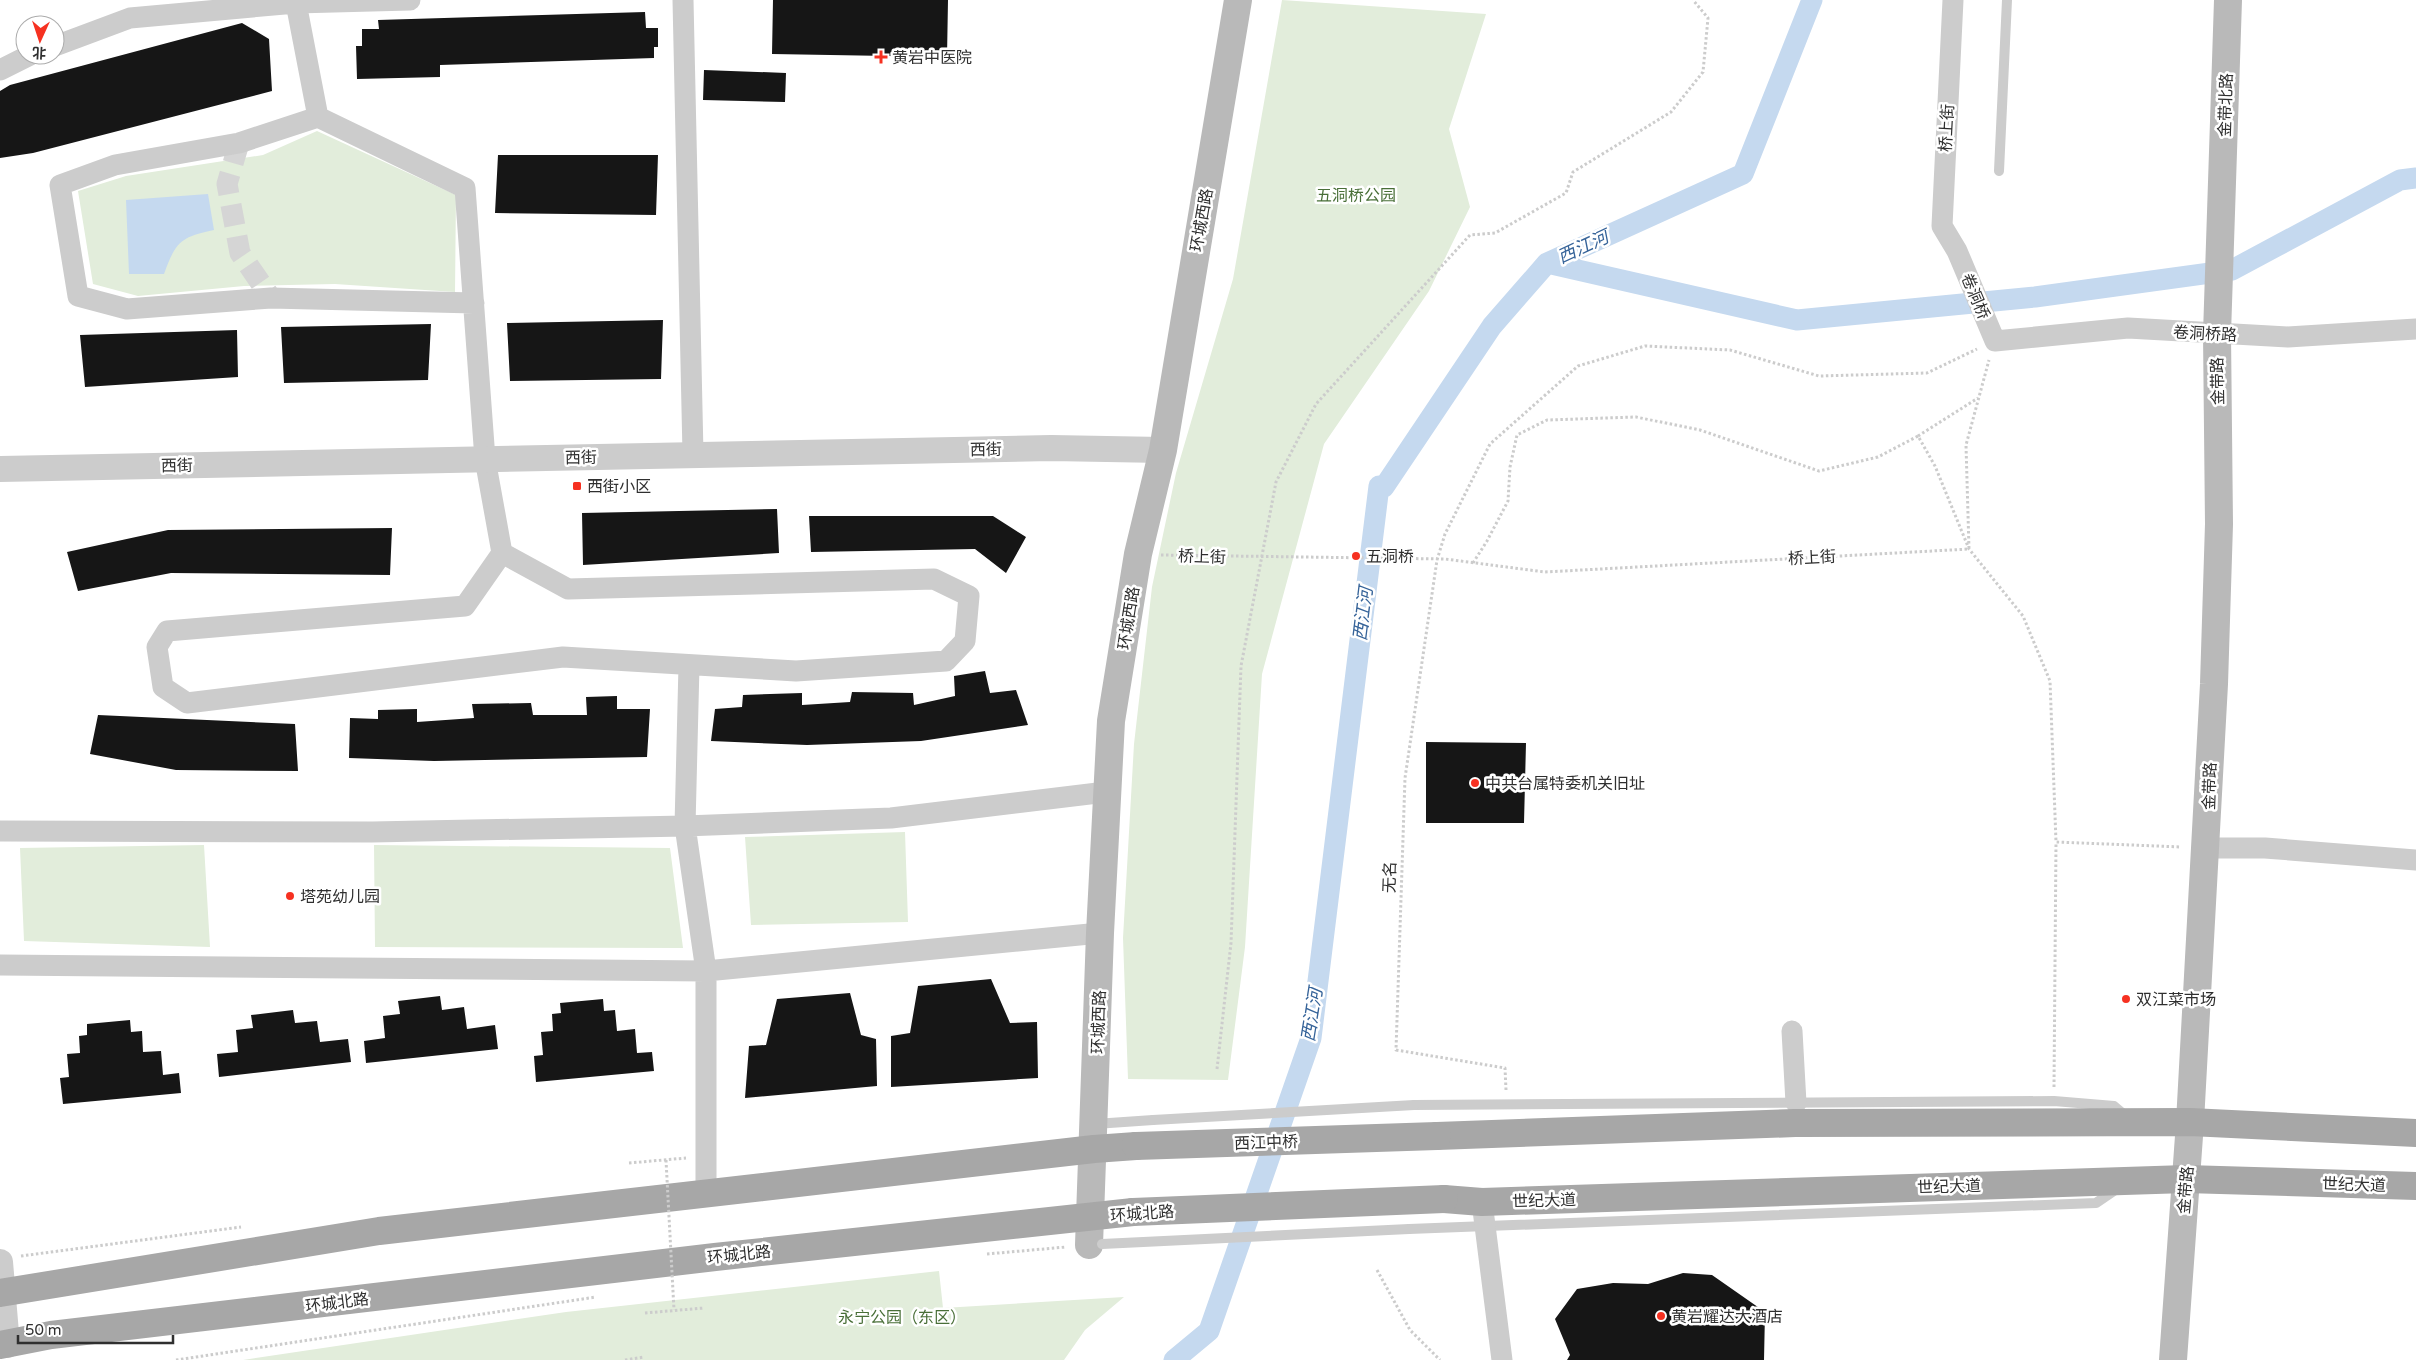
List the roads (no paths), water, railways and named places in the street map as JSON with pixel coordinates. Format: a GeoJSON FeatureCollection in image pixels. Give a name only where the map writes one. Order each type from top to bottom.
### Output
{"type":"FeatureCollection","features":[{"type":"Feature","properties":{"kind":"main road","name":"环城西路"},"geometry":{"type":"LineString","coordinates":[[1096,1244],[1092,1216],[1100,933],[1111,721],[1138,554],[1163,450],[1238,0]]}},
{"type":"Feature","properties":{"kind":"main road","name":"金带北路"},"geometry":{"type":"LineString","coordinates":[[2221,211],[2228,0]]}},
{"type":"Feature","properties":{"kind":"main road","name":"金带路"},"geometry":{"type":"LineString","coordinates":[[2173,1360],[2207,848],[2219,524],[2217,334],[2221,211]]}},
{"type":"Feature","properties":{"kind":"main road"},"geometry":{"type":"LineString","coordinates":[[2134,1122],[2190,1122],[2416,1133]]}},
{"type":"Feature","properties":{"kind":"main road","name":"西江中桥"},"geometry":{"type":"LineString","coordinates":[[1095,1136],[1136,1146],[1795,1123],[2134,1122]]}},
{"type":"Feature","properties":{"kind":"main road"},"geometry":{"type":"LineString","coordinates":[[1,1293],[380,1231],[706,1192],[1095,1136]]}},
{"type":"Feature","properties":{"kind":"main road","name":"世纪大道"},"geometry":{"type":"LineString","coordinates":[[1483,1214],[2130,1180],[2186,1179],[2416,1186]]}},
{"type":"Feature","properties":{"kind":"main road","name":"环城北路"},"geometry":{"type":"LineString","coordinates":[[4,1345],[51,1335],[695,1259],[1133,1212],[1444,1199],[1483,1214]]}},
{"type":"Feature","properties":{"kind":"street"},"geometry":{"type":"LineString","coordinates":[[65,41],[130,9],[410,0]]}},
{"type":"Feature","properties":{"kind":"street"},"geometry":{"type":"LineString","coordinates":[[683,0],[693,454]]}},
{"type":"Feature","properties":{"kind":"street","name":"桥上街"},"geometry":{"type":"LineString","coordinates":[[1953,0],[1942,226],[1957,252]]}},
{"type":"Feature","properties":{"kind":"street"},"geometry":{"type":"LineString","coordinates":[[296,3],[318,117]]}},
{"type":"Feature","properties":{"kind":"street"},"geometry":{"type":"LineString","coordinates":[[0,70],[15,62]]}},
{"type":"Feature","properties":{"kind":"street"},"geometry":{"type":"LineString","coordinates":[[474,303],[270,298],[127,309],[78,296],[60,185],[114,165],[239,143],[318,117],[465,188],[474,303],[485,459],[502,553],[464,606],[167,631],[157,647],[163,687],[187,703],[563,656],[796,671],[946,662],[965,641],[969,596],[934,580],[568,589],[502,553]]}},
{"type":"Feature","properties":{"kind":"street","name":"卷洞桥"},"geometry":{"type":"LineString","coordinates":[[1957,252],[1994,341]]}},
{"type":"Feature","properties":{"kind":"street","name":"卷洞桥路"},"geometry":{"type":"LineString","coordinates":[[1994,341],[2128,328],[2288,337],[2416,328]]}},
{"type":"Feature","properties":{"kind":"street","name":"西街"},"geometry":{"type":"LineString","coordinates":[[0,469],[1051,448],[1163,450]]}},
{"type":"Feature","properties":{"kind":"street"},"geometry":{"type":"LineString","coordinates":[[689,664],[685,826],[706,971],[706,1192]]}},
{"type":"Feature","properties":{"kind":"street"},"geometry":{"type":"LineString","coordinates":[[0,830],[372,832],[685,826],[891,818],[1106,792]]}},
{"type":"Feature","properties":{"kind":"street"},"geometry":{"type":"LineString","coordinates":[[2207,848],[2265,848],[2416,860]]}},
{"type":"Feature","properties":{"kind":"street"},"geometry":{"type":"LineString","coordinates":[[0,965],[706,971],[1100,933]]}},
{"type":"Feature","properties":{"kind":"street"},"geometry":{"type":"LineString","coordinates":[[1792,1031],[1796,1103]]}},
{"type":"Feature","properties":{"kind":"street"},"geometry":{"type":"LineString","coordinates":[[1483,1214],[1502,1360]]}},
{"type":"Feature","properties":{"kind":"street"},"geometry":{"type":"LineString","coordinates":[[0,1262],[4,1345]]}},
{"type":"Feature","properties":{"kind":"lane"},"geometry":{"type":"LineString","coordinates":[[2000,171],[2007,0]]}},
{"type":"Feature","properties":{"kind":"lane"},"geometry":{"type":"LineString","coordinates":[[1095,1136],[1153,1120],[1414,1105],[2054,1102],[2114,1106],[2134,1122]]}},
{"type":"Feature","properties":{"kind":"lane"},"geometry":{"type":"LineString","coordinates":[[1096,1244],[1409,1229],[1483,1214]]}},
{"type":"Feature","properties":{"kind":"water"},"geometry":{"type":"Polygon","coordinates":[[[208,194],[214,230],[194,235],[181,242],[172,254],[164,274],[129,274],[126,200],[208,194]]]}},
{"type":"Feature","properties":{"kind":"waterway","name":"西江河"},"geometry":{"type":"LineString","coordinates":[[1174,1360],[1209,1331],[1311,1038],[1379,486],[1384,487],[1492,326],[1547,263],[1743,174],[1812,0]]}},
{"type":"Feature","properties":{"kind":"waterway"},"geometry":{"type":"LineString","coordinates":[[1547,263],[1797,320],[2035,297],[2232,270],[2400,180],[2416,178]]}},
{"type":"Feature","properties":{"kind":"tunnel"},"geometry":{"type":"LineString","coordinates":[[239,143],[227,184],[240,253],[271,298]]}},
{"type":"Feature","properties":{"kind":"place","name":"黄岩中医院"},"geometry":{"type":"Point","coordinates":[881,57]}},
{"type":"Feature","properties":{"kind":"place","name":"西街小区"},"geometry":{"type":"Point","coordinates":[577,486]}},
{"type":"Feature","properties":{"kind":"place","name":"五洞桥"},"geometry":{"type":"Point","coordinates":[1356,556]}},
{"type":"Feature","properties":{"kind":"place","name":"中共台属特委机关旧址"},"geometry":{"type":"Point","coordinates":[1475,783]}},
{"type":"Feature","properties":{"kind":"place","name":"塔苑幼儿园"},"geometry":{"type":"Point","coordinates":[290,896]}},
{"type":"Feature","properties":{"kind":"place","name":"双江菜市场"},"geometry":{"type":"Point","coordinates":[2126,999]}},
{"type":"Feature","properties":{"kind":"place","name":"黄岩耀达大酒店"},"geometry":{"type":"Point","coordinates":[1661,1316]}},
{"type":"Feature","properties":{"kind":"park label","name":"五洞桥公园"},"geometry":{"type":"Point","coordinates":[1356,195]}},
{"type":"Feature","properties":{"kind":"park label","name":"永宁公园（东区）"},"geometry":{"type":"Point","coordinates":[902,1317]}}]}
